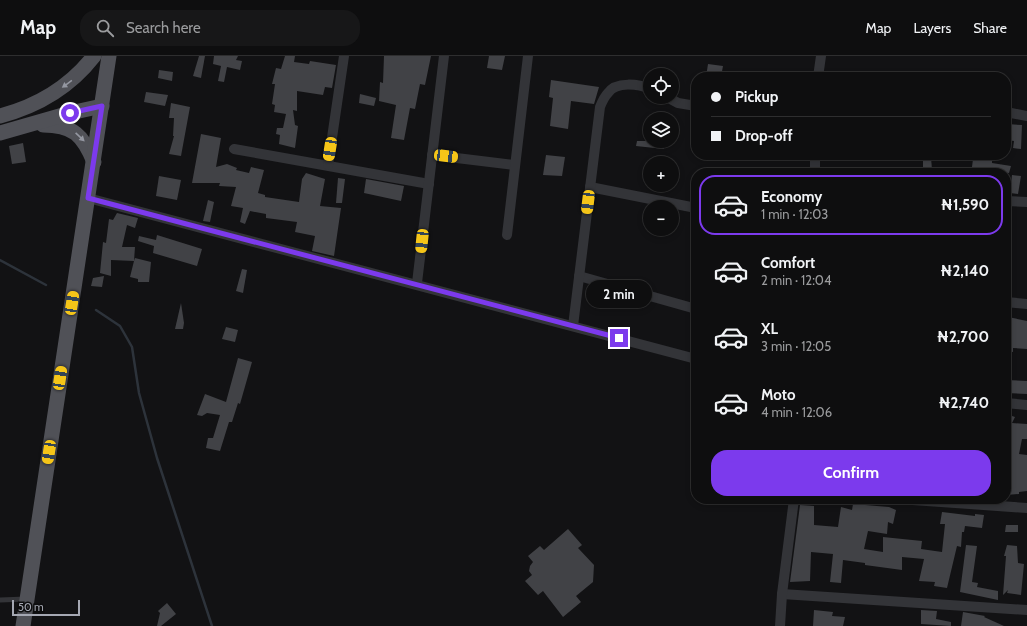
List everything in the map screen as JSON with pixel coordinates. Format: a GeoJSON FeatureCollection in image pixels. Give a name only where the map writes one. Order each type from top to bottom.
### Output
{"type":"FeatureCollection","features":[{"type":"Feature","properties":{"kind":"main road"},"geometry":{"type":"LineString","coordinates":[[0,116],[29,108],[46,99],[74,79],[94,56]]}},
{"type":"Feature","properties":{"kind":"main road"},"geometry":{"type":"LineString","coordinates":[[23,626],[109,56]]}},
{"type":"Feature","properties":{"kind":"main road"},"geometry":{"type":"LineString","coordinates":[[0,133],[70,113],[102,106]]}},
{"type":"Feature","properties":{"kind":"main road"},"geometry":{"type":"LineString","coordinates":[[30,125],[50,125],[69,128],[83,139],[94,162]]}},
{"type":"Feature","properties":{"kind":"street"},"geometry":{"type":"LineString","coordinates":[[328,165],[344,56]]}},
{"type":"Feature","properties":{"kind":"street"},"geometry":{"type":"LineString","coordinates":[[417,284],[444,56]]}},
{"type":"Feature","properties":{"kind":"street"},"geometry":{"type":"LineString","coordinates":[[507,235],[514,165],[528,56]]}},
{"type":"Feature","properties":{"kind":"street"},"geometry":{"type":"LineString","coordinates":[[819,72],[821,56]]}},
{"type":"Feature","properties":{"kind":"street"},"geometry":{"type":"LineString","coordinates":[[573,326],[600,107],[608,91],[624,85],[639,84],[643,86]]}},
{"type":"Feature","properties":{"kind":"street"},"geometry":{"type":"LineString","coordinates":[[679,103],[691,105]]}},
{"type":"Feature","properties":{"kind":"street"},"geometry":{"type":"LineString","coordinates":[[1011,113],[1027,116]]}},
{"type":"Feature","properties":{"kind":"street"},"geometry":{"type":"LineString","coordinates":[[234,149],[429,184]]}},
{"type":"Feature","properties":{"kind":"street"},"geometry":{"type":"LineString","coordinates":[[432,155],[514,165]]}},
{"type":"Feature","properties":{"kind":"street"},"geometry":{"type":"LineString","coordinates":[[590,186],[691,207]]}},
{"type":"Feature","properties":{"kind":"street"},"geometry":{"type":"LineString","coordinates":[[88,198],[691,358]]}},
{"type":"Feature","properties":{"kind":"street"},"geometry":{"type":"LineString","coordinates":[[1011,200],[1027,202]]}},
{"type":"Feature","properties":{"kind":"street"},"geometry":{"type":"LineString","coordinates":[[579,276],[691,308]]}},
{"type":"Feature","properties":{"kind":"street"},"geometry":{"type":"LineString","coordinates":[[1011,302],[1027,304]]}},
{"type":"Feature","properties":{"kind":"street"},"geometry":{"type":"LineString","coordinates":[[1011,403],[1027,405]]}},
{"type":"Feature","properties":{"kind":"street"},"geometry":{"type":"LineString","coordinates":[[780,626],[782,594],[793,504]]}},
{"type":"Feature","properties":{"kind":"street"},"geometry":{"type":"LineString","coordinates":[[970,504],[1027,508]]}},
{"type":"Feature","properties":{"kind":"street"},"geometry":{"type":"LineString","coordinates":[[782,594],[1027,610]]}},
{"type":"Feature","properties":{"kind":"lane"},"geometry":{"type":"LineString","coordinates":[[0,600],[27,599]]}},
{"type":"Feature","properties":{"kind":"building"},"geometry":{"type":"Polygon","coordinates":[[[199,56],[205,56],[201,78],[193,76],[199,56]]]}},
{"type":"Feature","properties":{"kind":"building"},"geometry":{"type":"Polygon","coordinates":[[[214,56],[238,56],[236,60],[242,61],[240,70],[227,67],[224,82],[218,81],[221,66],[213,64],[214,56]]]}},
{"type":"Feature","properties":{"kind":"building"},"geometry":{"type":"Polygon","coordinates":[[[285,56],[295,56],[294,62],[309,64],[310,61],[336,65],[332,88],[325,87],[323,95],[297,91],[297,111],[293,110],[295,125],[298,126],[295,148],[279,144],[280,135],[276,134],[277,128],[283,128],[286,114],[274,112],[275,105],[272,104],[275,84],[272,84],[276,68],[281,69],[285,56]]]}},
{"type":"Feature","properties":{"kind":"building"},"geometry":{"type":"Polygon","coordinates":[[[384,56],[431,56],[425,85],[420,84],[415,109],[410,108],[404,140],[391,138],[396,105],[379,101],[380,82],[383,83],[384,56]]]}},
{"type":"Feature","properties":{"kind":"building"},"geometry":{"type":"Polygon","coordinates":[[[489,56],[505,56],[502,70],[487,68],[489,56]]]}},
{"type":"Feature","properties":{"kind":"building"},"geometry":{"type":"Polygon","coordinates":[[[708,64],[723,66],[722,72],[707,72],[708,64]]]}},
{"type":"Feature","properties":{"kind":"building"},"geometry":{"type":"Polygon","coordinates":[[[159,70],[173,72],[172,81],[158,78],[159,70]]]}},
{"type":"Feature","properties":{"kind":"building"},"geometry":{"type":"Polygon","coordinates":[[[551,80],[599,87],[594,104],[571,101],[568,129],[550,126],[553,98],[549,97],[551,80]]]}},
{"type":"Feature","properties":{"kind":"building"},"geometry":{"type":"Polygon","coordinates":[[[146,92],[168,95],[165,106],[144,102],[146,92]]]}},
{"type":"Feature","properties":{"kind":"building"},"geometry":{"type":"Polygon","coordinates":[[[360,94],[376,98],[374,106],[359,103],[360,94]]]}},
{"type":"Feature","properties":{"kind":"building"},"geometry":{"type":"Polygon","coordinates":[[[171,103],[190,107],[181,156],[169,154],[174,136],[174,118],[169,118],[171,103]]]}},
{"type":"Feature","properties":{"kind":"building"},"geometry":{"type":"Polygon","coordinates":[[[1011,124],[1022,125],[1021,149],[1013,148],[1014,141],[1011,141],[1011,124]]]}},
{"type":"Feature","properties":{"kind":"building"},"geometry":{"type":"Polygon","coordinates":[[[201,134],[221,138],[216,167],[227,164],[237,168],[236,170],[249,173],[251,167],[264,170],[258,193],[265,195],[265,197],[299,202],[302,179],[306,173],[325,179],[320,206],[341,208],[334,256],[312,251],[315,236],[295,232],[297,222],[266,218],[266,214],[250,211],[245,224],[240,222],[243,208],[231,206],[236,187],[219,186],[220,183],[192,183],[201,134]]]}},
{"type":"Feature","properties":{"kind":"building"},"geometry":{"type":"Polygon","coordinates":[[[637,141],[643,141],[643,147],[636,146],[637,141]]]}},
{"type":"Feature","properties":{"kind":"building"},"geometry":{"type":"Polygon","coordinates":[[[23,143],[26,162],[12,164],[9,146],[23,143]]]}},
{"type":"Feature","properties":{"kind":"building"},"geometry":{"type":"Polygon","coordinates":[[[546,155],[565,157],[562,176],[543,175],[546,155]]]}},
{"type":"Feature","properties":{"kind":"building"},"geometry":{"type":"Polygon","coordinates":[[[923,160],[931,160],[932,168],[923,168],[923,160]]]}},
{"type":"Feature","properties":{"kind":"building"},"geometry":{"type":"Polygon","coordinates":[[[973,160],[992,160],[992,163],[1011,166],[1010,168],[972,167],[973,160]]]}},
{"type":"Feature","properties":{"kind":"building"},"geometry":{"type":"Polygon","coordinates":[[[1012,175],[1021,176],[1018,194],[1011,193],[1012,175]]]}},
{"type":"Feature","properties":{"kind":"building"},"geometry":{"type":"Polygon","coordinates":[[[159,176],[181,180],[177,200],[156,196],[159,176]]]}},
{"type":"Feature","properties":{"kind":"building"},"geometry":{"type":"Polygon","coordinates":[[[338,178],[345,179],[342,203],[336,203],[338,178]]]}},
{"type":"Feature","properties":{"kind":"building"},"geometry":{"type":"Polygon","coordinates":[[[366,179],[404,186],[401,201],[364,193],[366,179]]]}},
{"type":"Feature","properties":{"kind":"building"},"geometry":{"type":"Polygon","coordinates":[[[208,200],[214,202],[210,222],[203,221],[208,200]]]}},
{"type":"Feature","properties":{"kind":"building"},"geometry":{"type":"Polygon","coordinates":[[[117,213],[138,218],[135,228],[127,225],[122,247],[135,247],[134,261],[111,260],[111,276],[100,273],[103,242],[106,243],[109,219],[113,220],[117,213]]]}},
{"type":"Feature","properties":{"kind":"building"},"geometry":{"type":"Polygon","coordinates":[[[157,235],[202,249],[197,266],[153,253],[154,246],[138,241],[139,236],[156,240],[157,235]]]}},
{"type":"Feature","properties":{"kind":"building"},"geometry":{"type":"Polygon","coordinates":[[[135,258],[151,262],[149,282],[138,282],[138,279],[130,277],[135,258]]]}},
{"type":"Feature","properties":{"kind":"building"},"geometry":{"type":"Polygon","coordinates":[[[242,269],[247,270],[243,293],[236,291],[242,269]]]}},
{"type":"Feature","properties":{"kind":"building"},"geometry":{"type":"Polygon","coordinates":[[[104,276],[102,287],[91,286],[93,278],[104,276]]]}},
{"type":"Feature","properties":{"kind":"building"},"geometry":{"type":"Polygon","coordinates":[[[181,303],[184,323],[183,329],[175,329],[181,303]]]}},
{"type":"Feature","properties":{"kind":"building"},"geometry":{"type":"Polygon","coordinates":[[[1011,318],[1027,321],[1027,349],[1013,348],[1013,352],[1011,352],[1011,318]]]}},
{"type":"Feature","properties":{"kind":"building"},"geometry":{"type":"Polygon","coordinates":[[[226,327],[238,330],[235,342],[222,339],[226,327]]]}},
{"type":"Feature","properties":{"kind":"building"},"geometry":{"type":"Polygon","coordinates":[[[238,358],[252,362],[240,404],[238,403],[232,422],[229,422],[220,451],[206,448],[208,438],[213,438],[220,415],[207,413],[202,416],[197,415],[205,394],[226,402],[238,358]]]}},
{"type":"Feature","properties":{"kind":"building"},"geometry":{"type":"Polygon","coordinates":[[[1011,380],[1027,381],[1027,394],[1011,393],[1011,380]]]}},
{"type":"Feature","properties":{"kind":"building"},"geometry":{"type":"Polygon","coordinates":[[[1011,416],[1015,417],[1012,423],[1027,424],[1027,439],[1022,439],[1019,454],[1027,455],[1027,491],[1019,492],[1019,494],[1011,495],[1011,416]]]}},
{"type":"Feature","properties":{"kind":"building"},"geometry":{"type":"Polygon","coordinates":[[[853,504],[889,507],[896,510],[893,524],[888,522],[887,534],[868,531],[864,549],[883,552],[883,537],[922,541],[921,549],[942,552],[945,524],[940,524],[942,512],[975,516],[975,514],[984,515],[982,528],[965,526],[964,532],[962,532],[961,547],[957,546],[947,588],[934,586],[935,582],[919,581],[924,559],[902,557],[902,570],[865,565],[865,563],[843,560],[841,583],[830,582],[833,554],[811,552],[810,581],[790,582],[800,505],[814,506],[814,525],[838,527],[841,507],[852,510],[853,504]]]}},
{"type":"Feature","properties":{"kind":"building"},"geometry":{"type":"Polygon","coordinates":[[[1006,525],[1018,525],[1018,532],[1005,532],[1006,525]]]}},
{"type":"Feature","properties":{"kind":"building"},"geometry":{"type":"Polygon","coordinates":[[[568,529],[582,545],[578,548],[594,565],[593,582],[576,596],[581,602],[563,617],[543,591],[538,595],[525,581],[532,575],[529,571],[533,562],[528,556],[540,546],[544,550],[568,529]]]}},
{"type":"Feature","properties":{"kind":"building"},"geometry":{"type":"Polygon","coordinates":[[[966,545],[977,546],[972,582],[978,583],[977,587],[998,591],[998,600],[960,592],[966,545]]]}},
{"type":"Feature","properties":{"kind":"building"},"geometry":{"type":"Polygon","coordinates":[[[1007,545],[1017,546],[1018,563],[1024,564],[1021,595],[1007,593],[1008,590],[1003,595],[1006,556],[1004,556],[1007,545]]]}},
{"type":"Feature","properties":{"kind":"building"},"geometry":{"type":"Polygon","coordinates":[[[167,603],[176,614],[161,626],[157,626],[160,613],[158,611],[167,603]]]}},
{"type":"Feature","properties":{"kind":"building"},"geometry":{"type":"Polygon","coordinates":[[[814,610],[833,612],[832,616],[845,617],[843,626],[813,626],[814,610]]]}},
{"type":"Feature","properties":{"kind":"building"},"geometry":{"type":"Polygon","coordinates":[[[921,610],[937,611],[936,619],[951,622],[951,626],[921,624],[921,610]]]}},
{"type":"Feature","properties":{"kind":"building"},"geometry":{"type":"Polygon","coordinates":[[[963,612],[985,616],[984,617],[1004,626],[961,626],[963,612]]]}},
{"type":"Feature","properties":{"kind":"waterway"},"geometry":{"type":"LineString","coordinates":[[0,260],[46,285]]}},
{"type":"Feature","properties":{"kind":"waterway"},"geometry":{"type":"LineString","coordinates":[[96,310],[120,326],[132,347],[139,393],[157,458],[212,626]]}},
{"type":"Feature","properties":{"kind":"route"},"geometry":{"type":"LineString","coordinates":[[70,113],[102,106],[88,198],[619,338]]}}]}
